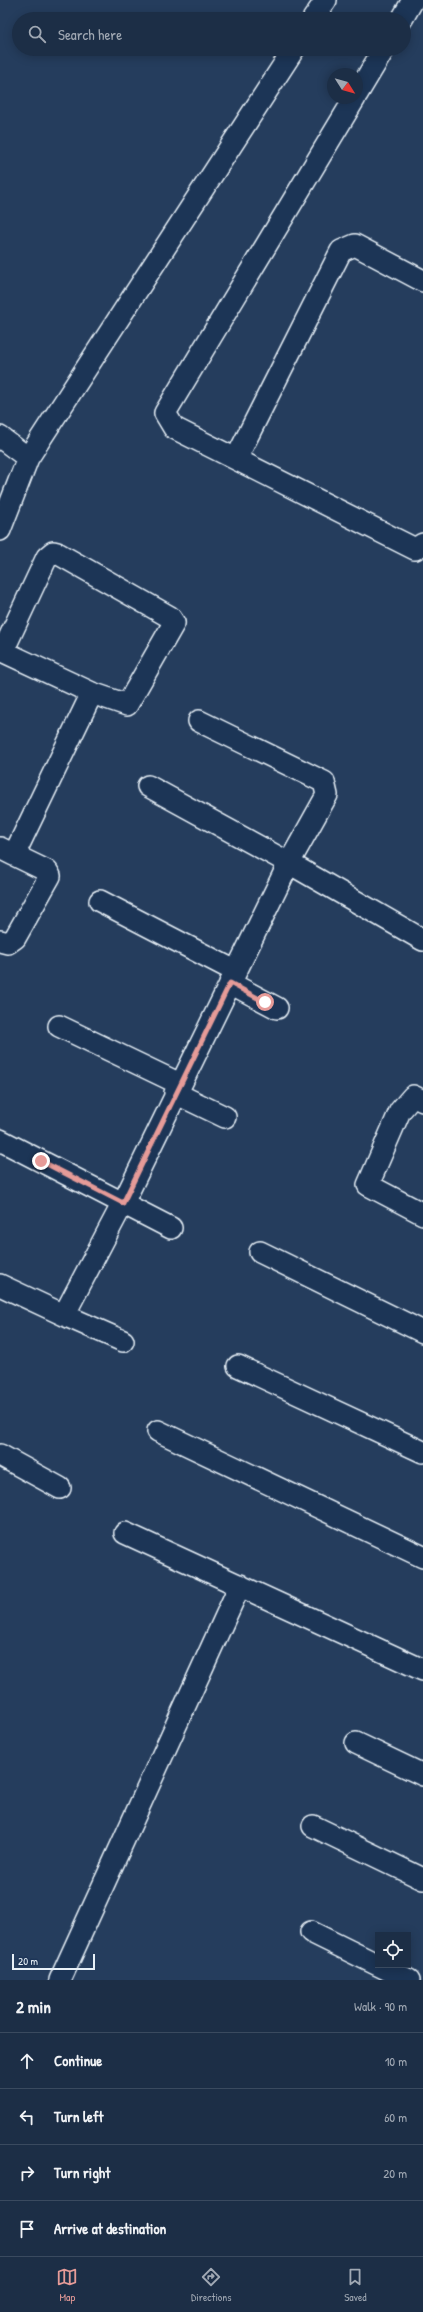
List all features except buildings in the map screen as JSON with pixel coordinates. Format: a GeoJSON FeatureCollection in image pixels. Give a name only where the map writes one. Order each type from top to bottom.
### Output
{"type":"FeatureCollection","features":[{"type":"Feature","properties":{"kind":"street"},"geometry":{"type":"LineString","coordinates":[[318,12],[326,0]]}},
{"type":"Feature","properties":{"kind":"street"},"geometry":{"type":"LineString","coordinates":[[406,12],[414,0]]}},
{"type":"Feature","properties":{"kind":"street"},"geometry":{"type":"LineString","coordinates":[[0,530],[28,458],[289,56]]}},
{"type":"Feature","properties":{"kind":"street"},"geometry":{"type":"LineString","coordinates":[[363,84],[380,56]]}},
{"type":"Feature","properties":{"kind":"street"},"geometry":{"type":"LineString","coordinates":[[351,104],[165,413],[174,428],[415,550],[423,544]]}},
{"type":"Feature","properties":{"kind":"street"},"geometry":{"type":"LineString","coordinates":[[236,459],[341,251],[356,245],[423,281]]}},
{"type":"Feature","properties":{"kind":"street"},"geometry":{"type":"LineString","coordinates":[[0,437],[28,458]]}},
{"type":"Feature","properties":{"kind":"street"},"geometry":{"type":"LineString","coordinates":[[53,552],[170,617],[174,623],[127,705],[92,693],[2,650],[47,557],[53,552]]}},
{"type":"Feature","properties":{"kind":"street"},"geometry":{"type":"LineString","coordinates":[[0,941],[8,943],[15,938],[50,876],[47,871],[7,851],[92,693]]}},
{"type":"Feature","properties":{"kind":"street"},"geometry":{"type":"LineString","coordinates":[[64,1315],[123,1203],[177,1089],[289,863],[328,795],[324,782],[199,721]]}},
{"type":"Feature","properties":{"kind":"street"},"geometry":{"type":"LineString","coordinates":[[148,786],[289,863],[423,940]]}},
{"type":"Feature","properties":{"kind":"street"},"geometry":{"type":"LineString","coordinates":[[100,901],[232,977],[277,1008]]}},
{"type":"Feature","properties":{"kind":"street"},"geometry":{"type":"LineString","coordinates":[[59,1026],[177,1089],[225,1117]]}},
{"type":"Feature","properties":{"kind":"street"},"geometry":{"type":"LineString","coordinates":[[423,1101],[413,1096],[400,1111],[368,1185],[423,1214]]}},
{"type":"Feature","properties":{"kind":"street"},"geometry":{"type":"LineString","coordinates":[[0,1140],[171,1228]]}},
{"type":"Feature","properties":{"kind":"street"},"geometry":{"type":"LineString","coordinates":[[260,1252],[423,1332]]}},
{"type":"Feature","properties":{"kind":"street"},"geometry":{"type":"LineString","coordinates":[[0,1285],[123,1341]]}},
{"type":"Feature","properties":{"kind":"street"},"geometry":{"type":"LineString","coordinates":[[238,1366],[423,1452]]}},
{"type":"Feature","properties":{"kind":"street"},"geometry":{"type":"LineString","coordinates":[[158,1430],[423,1557]]}},
{"type":"Feature","properties":{"kind":"street"},"geometry":{"type":"LineString","coordinates":[[0,1455],[60,1488]]}},
{"type":"Feature","properties":{"kind":"street"},"geometry":{"type":"LineString","coordinates":[[125,1533],[423,1670]]}},
{"type":"Feature","properties":{"kind":"street"},"geometry":{"type":"LineString","coordinates":[[60,1980],[240,1585]]}},
{"type":"Feature","properties":{"kind":"street"},"geometry":{"type":"LineString","coordinates":[[356,1743],[423,1775]]}},
{"type":"Feature","properties":{"kind":"street"},"geometry":{"type":"LineString","coordinates":[[313,1826],[423,1879]]}},
{"type":"Feature","properties":{"kind":"street"},"geometry":{"type":"LineString","coordinates":[[311,1932],[375,1964]]}},
{"type":"Feature","properties":{"kind":"street"},"geometry":{"type":"LineString","coordinates":[[384,1968],[409,1980]]}},
{"type":"Feature","properties":{"kind":"route"},"geometry":{"type":"LineString","coordinates":[[41,1161],[123,1203],[175,1093],[230,983],[265,1002]]}}]}
